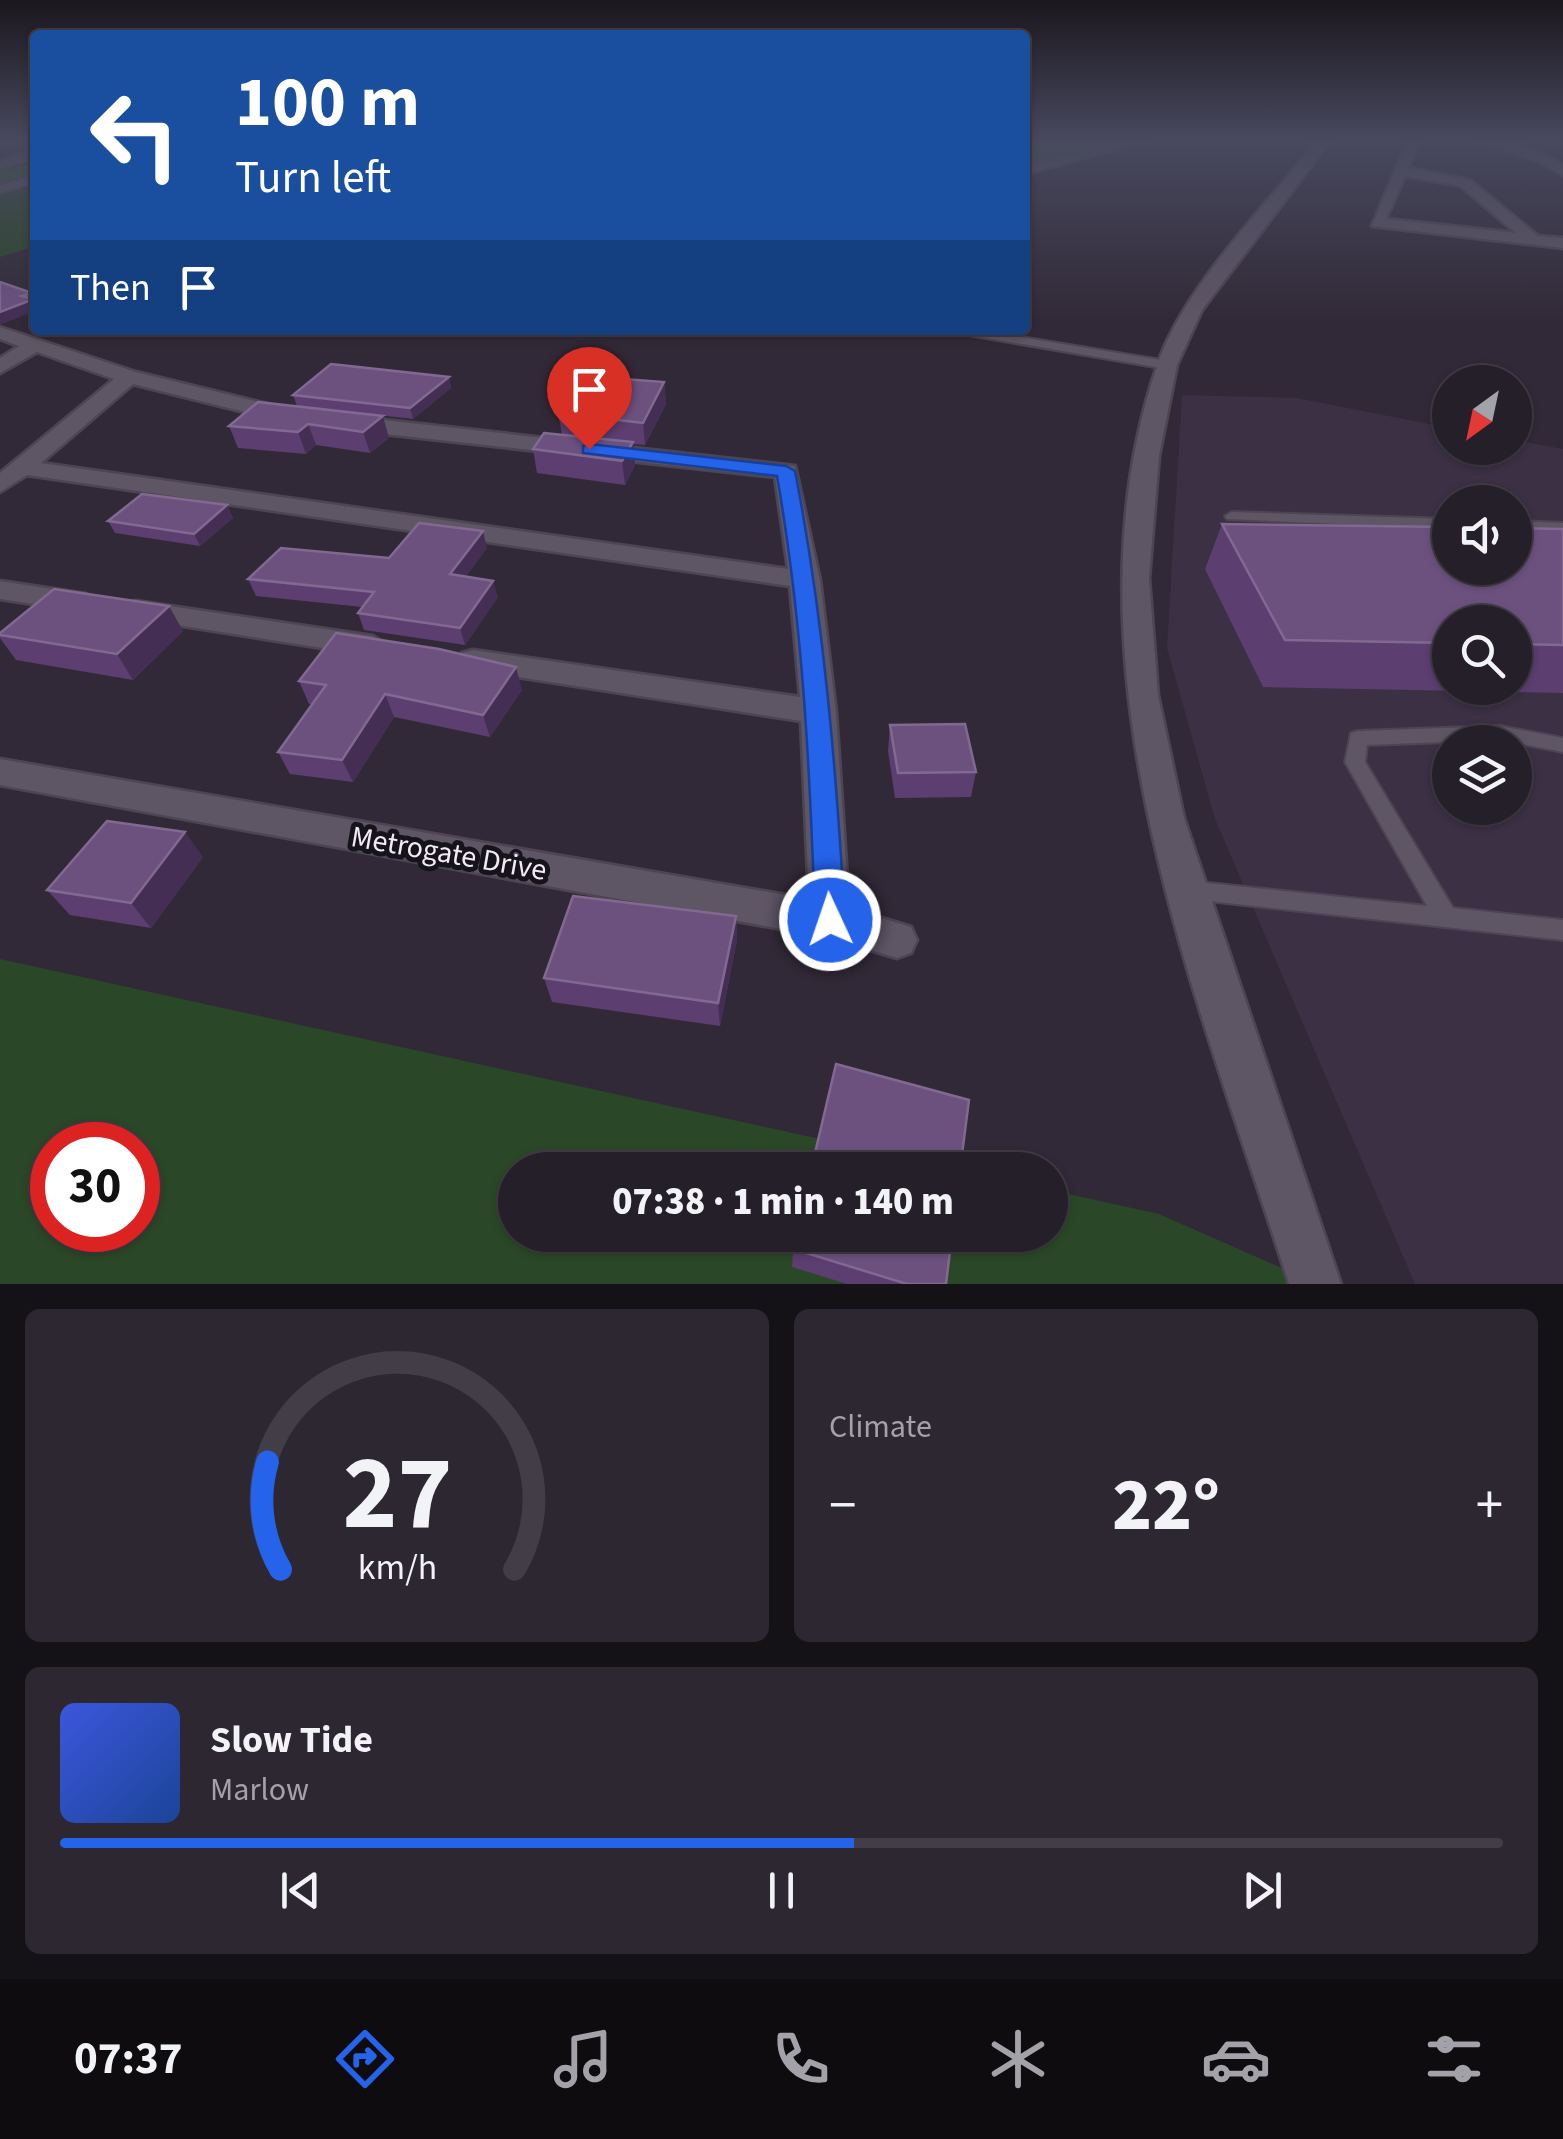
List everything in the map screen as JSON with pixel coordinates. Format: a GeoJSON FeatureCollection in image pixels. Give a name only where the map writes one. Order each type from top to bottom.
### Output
{"type":"FeatureCollection","features":[{"type":"Feature","properties":{"kind":"street"},"geometry":{"type":"LineString","coordinates":[[1278,200],[1193,310],[1167,364],[1147,456],[1136,578],[1142,695],[1166,818],[1315,1284]]}},
{"type":"Feature","properties":{"kind":"street"},"geometry":{"type":"LineString","coordinates":[[1387,200],[1377,223],[1563,243]]}},
{"type":"Feature","properties":{"kind":"street"},"geometry":{"type":"LineString","coordinates":[[1485,200],[1534,240]]}},
{"type":"Feature","properties":{"kind":"street"},"geometry":{"type":"LineString","coordinates":[[0,333],[129,377],[274,414],[786,471],[806,580],[820,712],[830,920]]}},
{"type":"Feature","properties":{"kind":"street"},"geometry":{"type":"LineString","coordinates":[[0,368],[35,345]]}},
{"type":"Feature","properties":{"kind":"street"},"geometry":{"type":"LineString","coordinates":[[0,485],[129,377]]}},
{"type":"Feature","properties":{"kind":"street"},"geometry":{"type":"LineString","coordinates":[[22,467],[806,580]]}},
{"type":"Feature","properties":{"kind":"street"},"geometry":{"type":"LineString","coordinates":[[0,590],[410,651]]}},
{"type":"Feature","properties":{"kind":"street"},"geometry":{"type":"LineString","coordinates":[[449,657],[820,712]]}},
{"type":"Feature","properties":{"kind":"street","name":"Metrogate Drive"},"geometry":{"type":"LineString","coordinates":[[0,772],[830,920],[897,940]]}},
{"type":"Feature","properties":{"kind":"lane"},"geometry":{"type":"LineString","coordinates":[[988,335],[1167,364]]}},
{"type":"Feature","properties":{"kind":"lane"},"geometry":{"type":"LineString","coordinates":[[1232,516],[1432,523]]}},
{"type":"Feature","properties":{"kind":"lane"},"geometry":{"type":"LineString","coordinates":[[1532,527],[1563,528]]}},
{"type":"Feature","properties":{"kind":"lane"},"geometry":{"type":"LineString","coordinates":[[1445,916],[1355,762],[1353,748],[1358,738],[1500,733],[1563,745]]}},
{"type":"Feature","properties":{"kind":"lane"},"geometry":{"type":"LineString","coordinates":[[1188,891],[1563,930]]}},
{"type":"Feature","properties":{"kind":"shaded area"},"geometry":{"type":"Polygon","coordinates":[[[1182,395],[1297,398],[1432,424],[1432,465],[1532,465],[1532,443],[1563,449],[1563,1284],[1415,1284],[1215,819],[1167,648],[1182,395]]]}},
{"type":"Feature","properties":{"kind":"green space"},"geometry":{"type":"Polygon","coordinates":[[[0,200],[30,200],[30,248],[0,257],[0,200]]]}},
{"type":"Feature","properties":{"kind":"green space"},"geometry":{"type":"Polygon","coordinates":[[[0,959],[879,1152],[498,1152],[498,1252],[1068,1252],[1068,1194],[1159,1214],[1318,1284],[0,1284],[0,959]]]}},
{"type":"Feature","properties":{"kind":"building"},"geometry":{"type":"Polygon","coordinates":[[[0,282],[30,292],[22,296],[30,301],[0,312],[0,282]]]}},
{"type":"Feature","properties":{"kind":"building"},"geometry":{"type":"Polygon","coordinates":[[[331,364],[449,377],[410,408],[293,395],[331,364]]]}},
{"type":"Feature","properties":{"kind":"building"},"geometry":{"type":"Polygon","coordinates":[[[584,376],[664,382],[643,423],[558,413],[584,376]]]}},
{"type":"Feature","properties":{"kind":"building"},"geometry":{"type":"Polygon","coordinates":[[[258,402],[383,416],[363,432],[308,424],[298,432],[229,426],[258,402]]]}},
{"type":"Feature","properties":{"kind":"building"},"geometry":{"type":"Polygon","coordinates":[[[544,433],[633,442],[622,461],[533,449],[544,433]]]}},
{"type":"Feature","properties":{"kind":"building"},"geometry":{"type":"Polygon","coordinates":[[[142,494],[227,505],[194,534],[108,521],[142,494]]]}},
{"type":"Feature","properties":{"kind":"building"},"geometry":{"type":"Polygon","coordinates":[[[419,523],[483,531],[450,574],[493,581],[460,628],[358,613],[374,592],[248,579],[281,548],[389,558],[419,523]]]}},
{"type":"Feature","properties":{"kind":"building"},"geometry":{"type":"Polygon","coordinates":[[[1222,524],[1432,527],[1432,585],[1532,585],[1532,528],[1563,529],[1563,645],[1532,644],[1532,605],[1432,605],[1432,643],[1285,640],[1222,524]]]}},
{"type":"Feature","properties":{"kind":"building"},"geometry":{"type":"Polygon","coordinates":[[[54,589],[169,606],[117,654],[0,635],[54,589]]]}},
{"type":"Feature","properties":{"kind":"building"},"geometry":{"type":"Polygon","coordinates":[[[336,633],[439,649],[516,667],[483,715],[385,694],[342,760],[278,752],[326,685],[299,681],[336,633]]]}},
{"type":"Feature","properties":{"kind":"building"},"geometry":{"type":"Polygon","coordinates":[[[965,724],[976,772],[898,773],[890,725],[965,724]]]}},
{"type":"Feature","properties":{"kind":"building"},"geometry":{"type":"Polygon","coordinates":[[[107,821],[185,832],[131,903],[47,890],[107,821]]]}},
{"type":"Feature","properties":{"kind":"building"},"geometry":{"type":"Polygon","coordinates":[[[573,896],[736,916],[718,1003],[544,978],[573,896]]]}},
{"type":"Feature","properties":{"kind":"building"},"geometry":{"type":"Polygon","coordinates":[[[836,1064],[969,1100],[962,1152],[815,1152],[836,1064]]]}},
{"type":"Feature","properties":{"kind":"building"},"geometry":{"type":"Polygon","coordinates":[[[803,1252],[950,1252],[946,1284],[907,1284],[803,1252]]]}},
{"type":"Feature","properties":{"kind":"route"},"geometry":{"type":"LineString","coordinates":[[589,449],[786,471],[806,580],[820,712],[830,920]]}}]}
